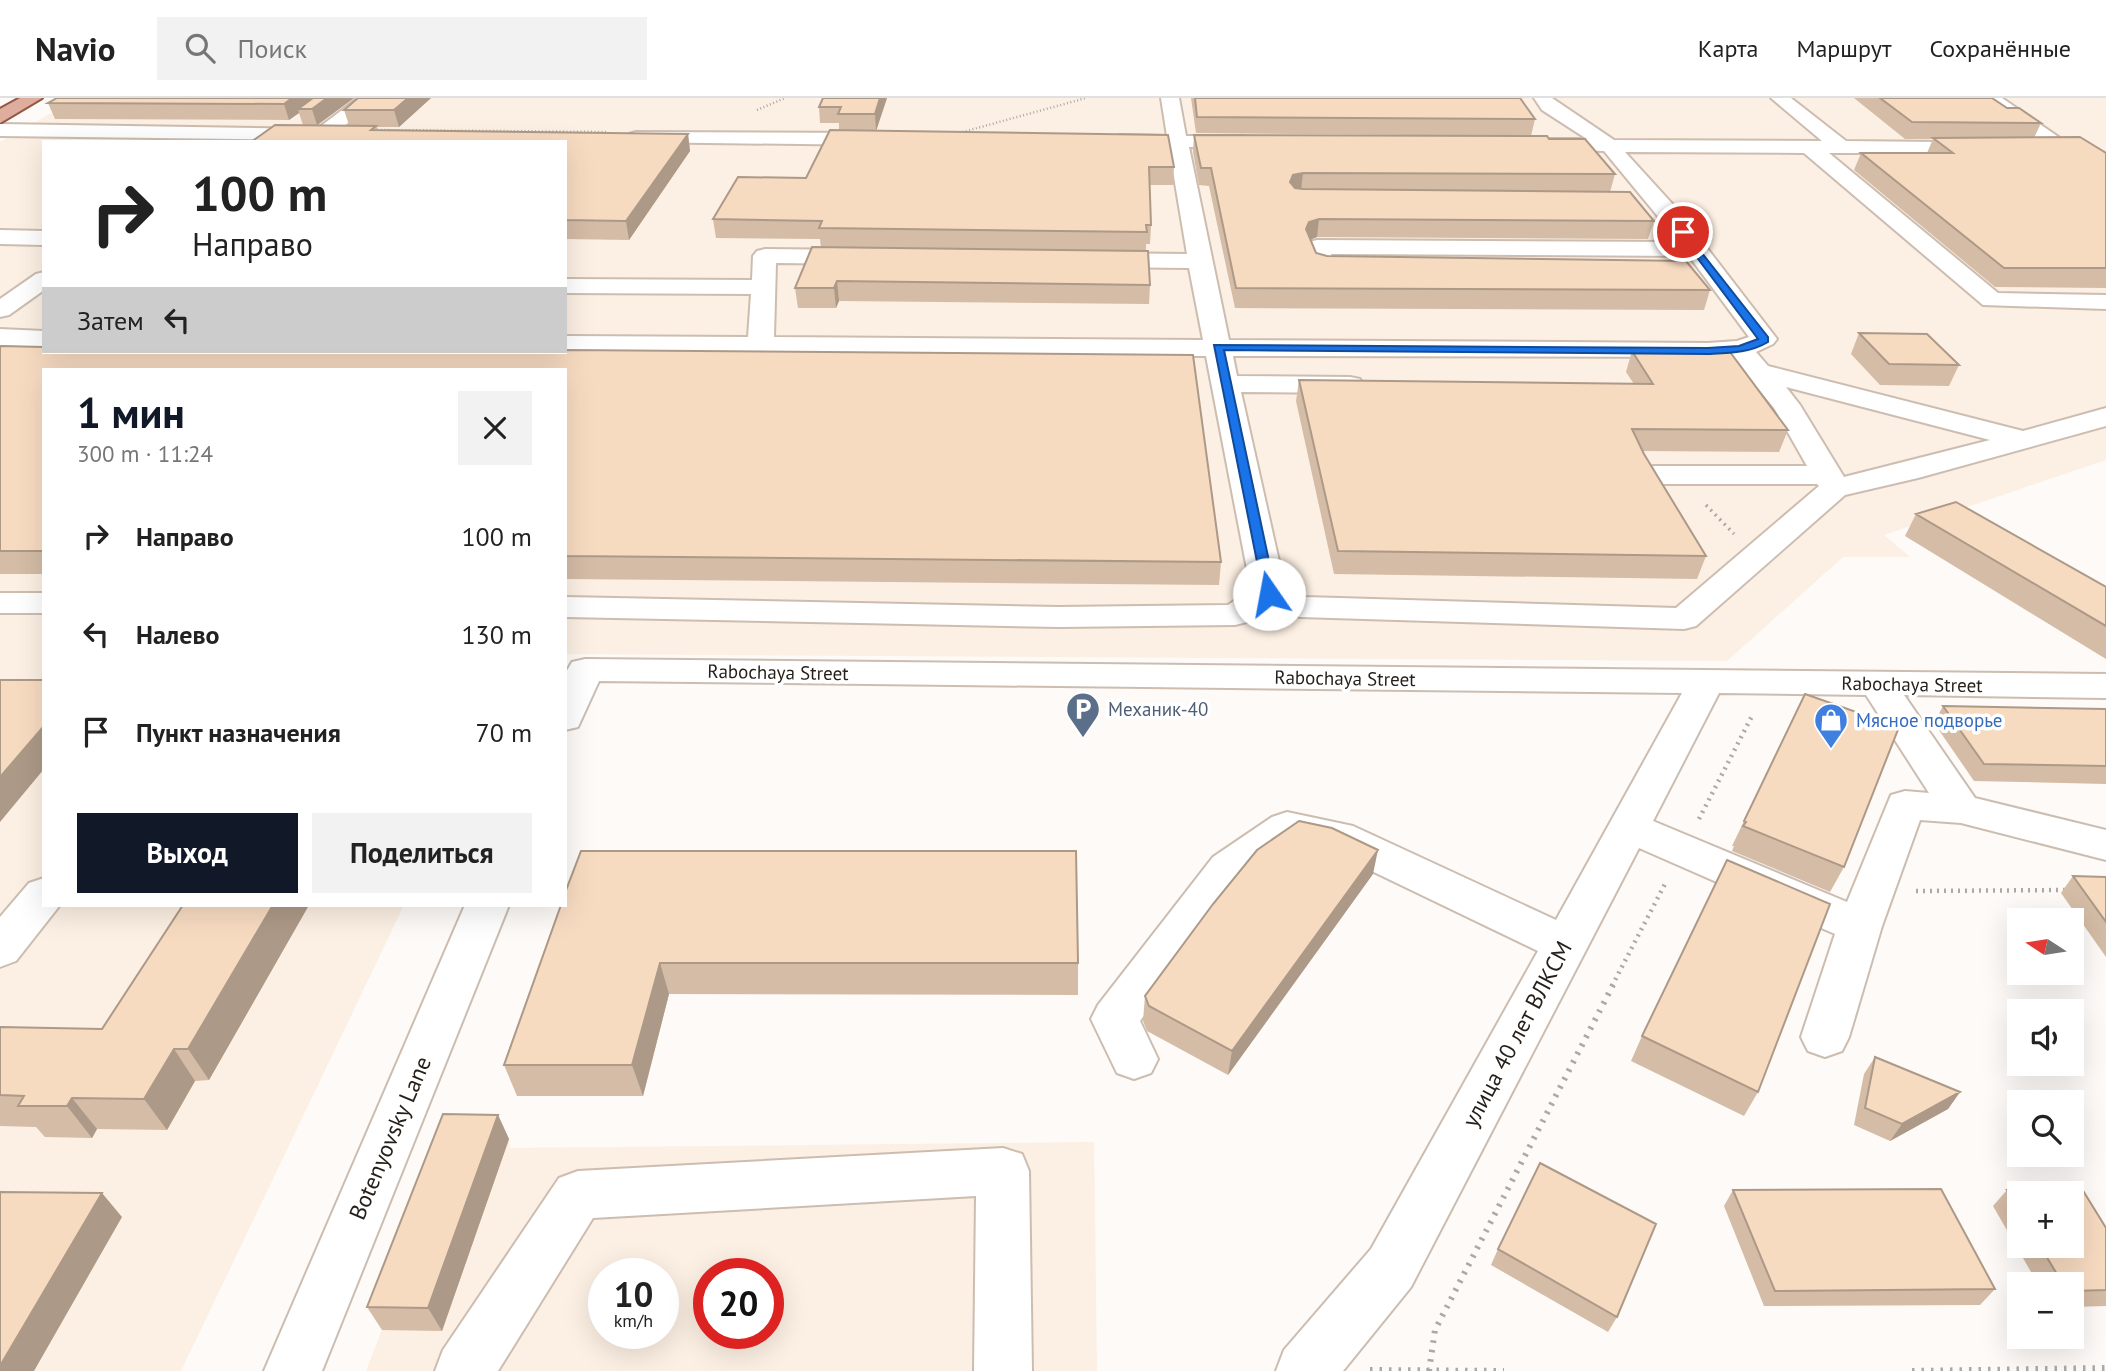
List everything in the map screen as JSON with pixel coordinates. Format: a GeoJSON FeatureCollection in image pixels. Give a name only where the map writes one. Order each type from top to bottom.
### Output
{"type":"FeatureCollection","features":[{"type":"Feature","properties":{"kind":"main road"},"geometry":{"type":"LineString","coordinates":[[4,112],[33,98]]}},
{"type":"Feature","properties":{"kind":"street"},"geometry":{"type":"LineString","coordinates":[[326,132],[369,98]]}},
{"type":"Feature","properties":{"kind":"street"},"geometry":{"type":"LineString","coordinates":[[1170,98],[1200,261],[1269,594]]}},
{"type":"Feature","properties":{"kind":"street"},"geometry":{"type":"LineString","coordinates":[[1543,98],[1559,113],[1609,145],[1696,249],[1764,339],[1755,345],[1748,360]]}},
{"type":"Feature","properties":{"kind":"street"},"geometry":{"type":"LineString","coordinates":[[1780,98],[1842,148]]}},
{"type":"Feature","properties":{"kind":"street"},"geometry":{"type":"LineString","coordinates":[[1515,145],[2063,149],[1990,98]]}},
{"type":"Feature","properties":{"kind":"street"},"geometry":{"type":"LineString","coordinates":[[0,130],[248,138],[326,132],[350,135]]}},
{"type":"Feature","properties":{"kind":"street"},"geometry":{"type":"LineString","coordinates":[[612,135],[892,139]]}},
{"type":"Feature","properties":{"kind":"street"},"geometry":{"type":"LineString","coordinates":[[1104,141],[1259,143]]}},
{"type":"Feature","properties":{"kind":"street"},"geometry":{"type":"LineString","coordinates":[[1809,148],[1992,300],[2106,302]]}},
{"type":"Feature","properties":{"kind":"street"},"geometry":{"type":"LineString","coordinates":[[1631,202],[1659,202]]}},
{"type":"Feature","properties":{"kind":"street"},"geometry":{"type":"LineString","coordinates":[[0,237],[42,238]]}},
{"type":"Feature","properties":{"kind":"street"},"geometry":{"type":"LineString","coordinates":[[1696,249],[1317,247],[1324,266],[1713,271]]}},
{"type":"Feature","properties":{"kind":"street"},"geometry":{"type":"LineString","coordinates":[[761,344],[765,256],[887,258]]}},
{"type":"Feature","properties":{"kind":"street"},"geometry":{"type":"LineString","coordinates":[[1077,260],[1200,261]]}},
{"type":"Feature","properties":{"kind":"street"},"geometry":{"type":"LineString","coordinates":[[0,310],[41,283]]}},
{"type":"Feature","properties":{"kind":"street"},"geometry":{"type":"LineString","coordinates":[[567,286],[763,287]]}},
{"type":"Feature","properties":{"kind":"street"},"geometry":{"type":"LineString","coordinates":[[0,337],[42,339]]}},
{"type":"Feature","properties":{"kind":"street"},"geometry":{"type":"LineString","coordinates":[[567,344],[1696,351],[1748,360],[2024,440]]}},
{"type":"Feature","properties":{"kind":"street"},"geometry":{"type":"LineString","coordinates":[[1748,360],[1786,405],[1831,482]]}},
{"type":"Feature","properties":{"kind":"street"},"geometry":{"type":"LineString","coordinates":[[1226,384],[1373,385]]}},
{"type":"Feature","properties":{"kind":"street"},"geometry":{"type":"LineString","coordinates":[[1654,475],[1831,482],[2024,440],[2106,417]]}},
{"type":"Feature","properties":{"kind":"street"},"geometry":{"type":"LineString","coordinates":[[1269,594],[1300,607],[1684,618],[1831,482]]}},
{"type":"Feature","properties":{"kind":"street"},"geometry":{"type":"LineString","coordinates":[[567,607],[1059,617],[1235,615],[1269,594]]}},
{"type":"Feature","properties":{"kind":"street"},"geometry":{"type":"LineString","coordinates":[[0,603],[42,603]]}},
{"type":"Feature","properties":{"kind":"street","name":"Rabochaya Street"},"geometry":{"type":"LineString","coordinates":[[567,713],[585,670],[2106,686]]}},
{"type":"Feature","properties":{"kind":"street","name":"улица 40 лет ВЛКСМ"},"geometry":{"type":"LineString","coordinates":[[1305,1371],[1391,1268],[1707,682]]}},
{"type":"Feature","properties":{"kind":"street"},"geometry":{"type":"LineString","coordinates":[[1877,684],[1961,809]]}},
{"type":"Feature","properties":{"kind":"street"},"geometry":{"type":"LineString","coordinates":[[1825,1037],[1905,805],[1961,809],[2106,845]]}},
{"type":"Feature","properties":{"kind":"street"},"geometry":{"type":"LineString","coordinates":[[1134,1059],[1115,1019],[1228,868],[1287,827],[1338,836],[1566,944]]}},
{"type":"Feature","properties":{"kind":"street"},"geometry":{"type":"LineString","coordinates":[[1629,827],[1683,850],[1867,909]]}},
{"type":"Feature","properties":{"kind":"street"},"geometry":{"type":"LineString","coordinates":[[0,949],[42,896]]}},
{"type":"Feature","properties":{"kind":"street","name":"Botenyovsky Lane"},"geometry":{"type":"LineString","coordinates":[[293,1371],[486,907]]}},
{"type":"Feature","properties":{"kind":"street"},"geometry":{"type":"LineString","coordinates":[[464,1371],[578,1195],[1003,1171],[1003,1371]]}},
{"type":"Feature","properties":{"kind":"path"},"geometry":{"type":"LineString","coordinates":[[980,135],[954,135],[1086,98]]}},
{"type":"Feature","properties":{"kind":"path"},"geometry":{"type":"LineString","coordinates":[[326,132],[612,135]]}},
{"type":"Feature","properties":{"kind":"path"},"geometry":{"type":"LineString","coordinates":[[1429,1370],[1436,1330],[1755,710]]}},
{"type":"Feature","properties":{"kind":"path"},"geometry":{"type":"LineString","coordinates":[[1867,909],[2079,890]]}},
{"type":"Feature","properties":{"kind":"path"},"geometry":{"type":"LineString","coordinates":[[1912,1371],[2106,1367]]}},
{"type":"Feature","properties":{"kind":"path"},"geometry":{"type":"LineString","coordinates":[[1305,1371],[1504,1371]]}},
{"type":"Feature","properties":{"kind":"shaded area"},"geometry":{"type":"Polygon","coordinates":[[[78,98],[2106,98],[2106,460],[1884,535],[1910,557],[1843,557],[1727,661],[567,654],[567,368],[42,368],[42,907],[403,907],[181,1371],[0,1371],[0,142],[78,98]]]}},
{"type":"Feature","properties":{"kind":"shaded area"},"geometry":{"type":"Polygon","coordinates":[[[456,1139],[509,1139],[510,1148],[1094,1142],[1097,1371],[366,1371],[456,1139]]]}},
{"type":"Feature","properties":{"kind":"building"},"geometry":{"type":"Polygon","coordinates":[[[57,98],[292,98],[284,104],[48,103],[57,98]]]}},
{"type":"Feature","properties":{"kind":"building"},"geometry":{"type":"Polygon","coordinates":[[[313,98],[327,98],[312,109],[298,109],[313,98]]]}},
{"type":"Feature","properties":{"kind":"building"},"geometry":{"type":"Polygon","coordinates":[[[358,98],[408,98],[394,110],[344,110],[358,98]]]}},
{"type":"Feature","properties":{"kind":"building"},"geometry":{"type":"Polygon","coordinates":[[[823,98],[880,98],[875,114],[838,114],[841,107],[819,107],[823,98]]]}},
{"type":"Feature","properties":{"kind":"building"},"geometry":{"type":"Polygon","coordinates":[[[1195,98],[1520,98],[1535,119],[1197,117],[1195,98]]]}},
{"type":"Feature","properties":{"kind":"building"},"geometry":{"type":"Polygon","coordinates":[[[1880,98],[1992,98],[2007,108],[2019,108],[2041,123],[1912,122],[1880,98]]]}},
{"type":"Feature","properties":{"kind":"building"},"geometry":{"type":"Polygon","coordinates":[[[275,125],[376,126],[371,130],[688,134],[626,221],[567,220],[567,140],[254,140],[275,125]]]}},
{"type":"Feature","properties":{"kind":"building"},"geometry":{"type":"Polygon","coordinates":[[[830,130],[1168,135],[1174,167],[1149,167],[1151,225],[1146,225],[1147,232],[819,228],[822,221],[713,219],[738,177],[806,178],[830,130]]]}},
{"type":"Feature","properties":{"kind":"building"},"geometry":{"type":"Polygon","coordinates":[[[1194,135],[1547,136],[1549,139],[1585,139],[1615,174],[1303,173],[1293,175],[1290,182],[1295,188],[1303,189],[1630,192],[1654,221],[1319,219],[1309,222],[1306,229],[1316,253],[1327,256],[1686,261],[1710,290],[1236,288],[1211,168],[1201,168],[1194,135]]]}},
{"type":"Feature","properties":{"kind":"building"},"geometry":{"type":"Polygon","coordinates":[[[2080,137],[2106,153],[2106,268],[2004,268],[1861,153],[1953,153],[1933,138],[2080,137]]]}},
{"type":"Feature","properties":{"kind":"building"},"geometry":{"type":"Polygon","coordinates":[[[812,247],[1148,251],[1150,285],[837,281],[834,288],[795,288],[812,247]]]}},
{"type":"Feature","properties":{"kind":"building"},"geometry":{"type":"Polygon","coordinates":[[[1859,333],[1927,334],[1959,365],[1889,364],[1859,333]]]}},
{"type":"Feature","properties":{"kind":"building"},"geometry":{"type":"Polygon","coordinates":[[[0,346],[42,347],[42,354],[567,354],[567,350],[1193,355],[1221,562],[567,556],[567,368],[42,368],[42,551],[0,551],[0,346]]]}},
{"type":"Feature","properties":{"kind":"building"},"geometry":{"type":"Polygon","coordinates":[[[1632,351],[1730,352],[1788,430],[1632,429],[1644,454],[1706,556],[1338,551],[1299,380],[1653,384],[1632,351]]]}},
{"type":"Feature","properties":{"kind":"building"},"geometry":{"type":"Polygon","coordinates":[[[1956,502],[2106,587],[2106,626],[1916,514],[1956,502]]]}},
{"type":"Feature","properties":{"kind":"building"},"geometry":{"type":"Polygon","coordinates":[[[0,680],[42,680],[42,728],[0,777],[0,680]]]}},
{"type":"Feature","properties":{"kind":"building"},"geometry":{"type":"Polygon","coordinates":[[[1805,694],[1899,727],[1844,867],[1743,826],[1805,694]]]}},
{"type":"Feature","properties":{"kind":"building"},"geometry":{"type":"Polygon","coordinates":[[[1943,706],[2106,709],[2106,766],[1984,764],[1943,706]]]}},
{"type":"Feature","properties":{"kind":"building"},"geometry":{"type":"Polygon","coordinates":[[[1299,821],[1332,828],[1378,850],[1232,1051],[1149,1006],[1145,996],[1257,850],[1299,821]]]}},
{"type":"Feature","properties":{"kind":"building"},"geometry":{"type":"Polygon","coordinates":[[[581,851],[1076,851],[1078,963],[660,963],[632,1065],[504,1065],[560,907],[567,907],[567,888],[581,851]]]}},
{"type":"Feature","properties":{"kind":"building"},"geometry":{"type":"Polygon","coordinates":[[[1727,860],[1830,904],[1758,1092],[1642,1036],[1727,860]]]}},
{"type":"Feature","properties":{"kind":"building"},"geometry":{"type":"Polygon","coordinates":[[[2073,876],[2106,877],[2106,922],[2073,876]]]}},
{"type":"Feature","properties":{"kind":"building"},"geometry":{"type":"Polygon","coordinates":[[[182,907],[272,907],[188,1049],[174,1049],[144,1099],[72,1098],[67,1106],[18,1106],[24,1096],[0,1095],[0,1027],[102,1029],[182,907]]]}},
{"type":"Feature","properties":{"kind":"building"},"geometry":{"type":"Polygon","coordinates":[[[1875,1057],[1960,1092],[1902,1124],[1865,1108],[1875,1057]]]}},
{"type":"Feature","properties":{"kind":"building"},"geometry":{"type":"Polygon","coordinates":[[[443,1114],[498,1115],[428,1308],[367,1307],[443,1114]]]}},
{"type":"Feature","properties":{"kind":"building"},"geometry":{"type":"Polygon","coordinates":[[[1540,1163],[1656,1224],[1617,1317],[1498,1249],[1540,1163]]]}},
{"type":"Feature","properties":{"kind":"building"},"geometry":{"type":"Polygon","coordinates":[[[1941,1189],[1995,1289],[1775,1291],[1733,1190],[1941,1189]]]}},
{"type":"Feature","properties":{"kind":"building"},"geometry":{"type":"Polygon","coordinates":[[[0,1192],[102,1193],[0,1366],[0,1192]]]}},
{"type":"Feature","properties":{"kind":"building"},"geometry":{"type":"Polygon","coordinates":[[[2084,1192],[2106,1228],[2106,1290],[2084,1291],[2084,1272],[2056,1272],[2047,1258],[2084,1258],[2084,1192]]]}},
{"type":"Feature","properties":{"kind":"place","name":"Механик-40"},"geometry":{"type":"Point","coordinates":[1083,739]}},
{"type":"Feature","properties":{"kind":"place","name":"Мясное подворье"},"geometry":{"type":"Point","coordinates":[1831,750]}},
{"type":"Feature","properties":{"kind":"route"},"geometry":{"type":"LineString","coordinates":[[1269,594],[1218,347],[1708,351],[1739,349],[1755,345],[1764,339],[1683,232]]}}]}
